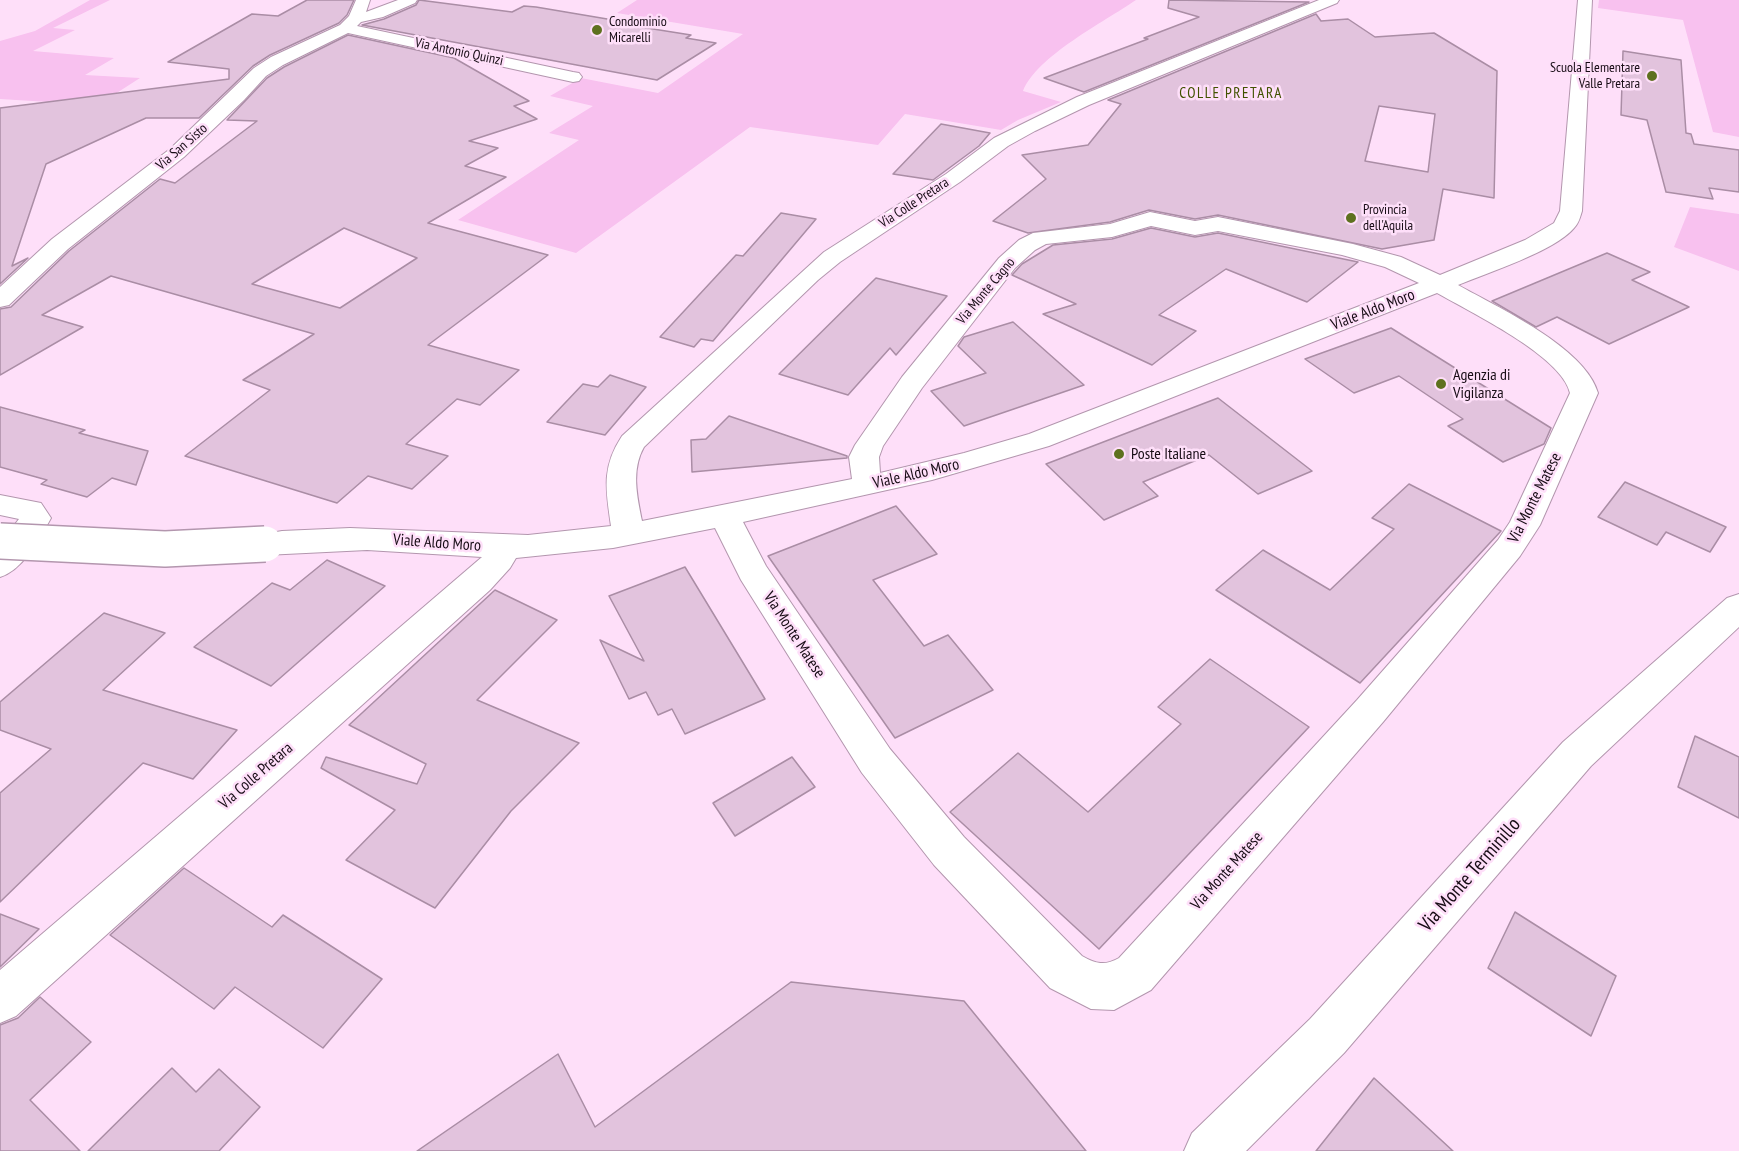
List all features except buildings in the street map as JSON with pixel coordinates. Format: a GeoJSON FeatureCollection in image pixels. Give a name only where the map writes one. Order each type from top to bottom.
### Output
{"type":"FeatureCollection","features":[{"type":"Feature","properties":{"kind":"street","name":"Via San Sisto"},"geometry":{"type":"LineString","coordinates":[[0,300],[60,244],[177,153],[230,104],[260,72],[355,15],[378,14],[410,0]]}},
{"type":"Feature","properties":{"kind":"street","name":"Via Colle Pretara"},"geometry":{"type":"LineString","coordinates":[[628,534],[620,475],[621,462],[632,442],[832,257],[953,178],[1001,142],[1028,127],[1093,97],[1332,0]]}},
{"type":"Feature","properties":{"kind":"street","name":"Viale Aldo Moro"},"geometry":{"type":"LineString","coordinates":[[0,541],[165,549],[318,540],[382,539],[506,547],[574,543],[869,485],[971,461],[1039,440],[1438,284],[1533,245],[1556,233],[1567,223],[1571,211],[1585,0]]}},
{"type":"Feature","properties":{"kind":"street","name":"Via Antonio Quinzi"},"geometry":{"type":"LineString","coordinates":[[355,15],[573,77]]}},
{"type":"Feature","properties":{"kind":"street","name":"Via Monte Cagno"},"geometry":{"type":"LineString","coordinates":[[869,485],[864,470],[864,457],[869,445],[912,383],[1007,263],[1033,241],[1048,237],[1112,230],[1150,219],[1196,228],[1218,224],[1370,255],[1403,267],[1438,284]]}},
{"type":"Feature","properties":{"kind":"street","name":"Via Monte Matese"},"geometry":{"type":"LineString","coordinates":[[724,515],[753,572],[876,761],[949,851],[1066,972],[1091,986],[1114,987],[1135,974],[1370,711],[1518,536],[1540,492],[1582,399],[1582,386],[1567,365],[1539,342],[1438,284]]}},
{"type":"Feature","properties":{"kind":"street"},"geometry":{"type":"LineString","coordinates":[[0,505],[30,511],[35,518],[29,530],[0,565]]}},
{"type":"Feature","properties":{"kind":"street","name":"Via Colle Pretara"},"geometry":{"type":"LineString","coordinates":[[0,1000],[478,581],[499,560],[506,547]]}},
{"type":"Feature","properties":{"kind":"street","name":"Via Monte Terminillo"},"geometry":{"type":"LineString","coordinates":[[1210,1151],[1327,1036],[1577,754],[1739,607]]}},
{"type":"Feature","properties":{"kind":"shaded area"},"geometry":{"type":"Polygon","coordinates":[[[90,0],[110,0],[53,28],[75,30],[33,51],[114,58],[85,75],[140,78],[98,105],[0,99],[0,41],[35,31],[90,0]]]}},
{"type":"Feature","properties":{"kind":"shaded area"},"geometry":{"type":"Polygon","coordinates":[[[637,0],[1136,0],[1056,53],[1042,65],[1023,91],[1061,102],[1018,120],[1001,130],[905,114],[878,145],[750,127],[576,253],[458,220],[579,140],[549,133],[593,106],[550,96],[581,78],[658,93],[743,34],[617,13],[637,0]]]}},
{"type":"Feature","properties":{"kind":"shaded area"},"geometry":{"type":"Polygon","coordinates":[[[1599,0],[1739,0],[1739,137],[1713,132],[1683,20],[1598,8],[1599,0]]]}},
{"type":"Feature","properties":{"kind":"shaded area"},"geometry":{"type":"Polygon","coordinates":[[[1690,207],[1739,214],[1739,271],[1674,247],[1690,207]]]}},
{"type":"Feature","properties":{"kind":"place","name":"Condominio Micarelli"},"geometry":{"type":"Point","coordinates":[597,30]}},
{"type":"Feature","properties":{"kind":"place","name":"Scuola Elementare Valle Pretara"},"geometry":{"type":"Point","coordinates":[1652,76]}},
{"type":"Feature","properties":{"kind":"place","name":"Provincia dell'Aquila"},"geometry":{"type":"Point","coordinates":[1351,218]}},
{"type":"Feature","properties":{"kind":"place","name":"Agenzia di Vigilanza"},"geometry":{"type":"Point","coordinates":[1441,384]}},
{"type":"Feature","properties":{"kind":"place","name":"Poste Italiane"},"geometry":{"type":"Point","coordinates":[1119,454]}},
{"type":"Feature","properties":{"kind":"district","name":"COLLE PRETARA"},"geometry":{"type":"Point","coordinates":[1231,94]}}]}
